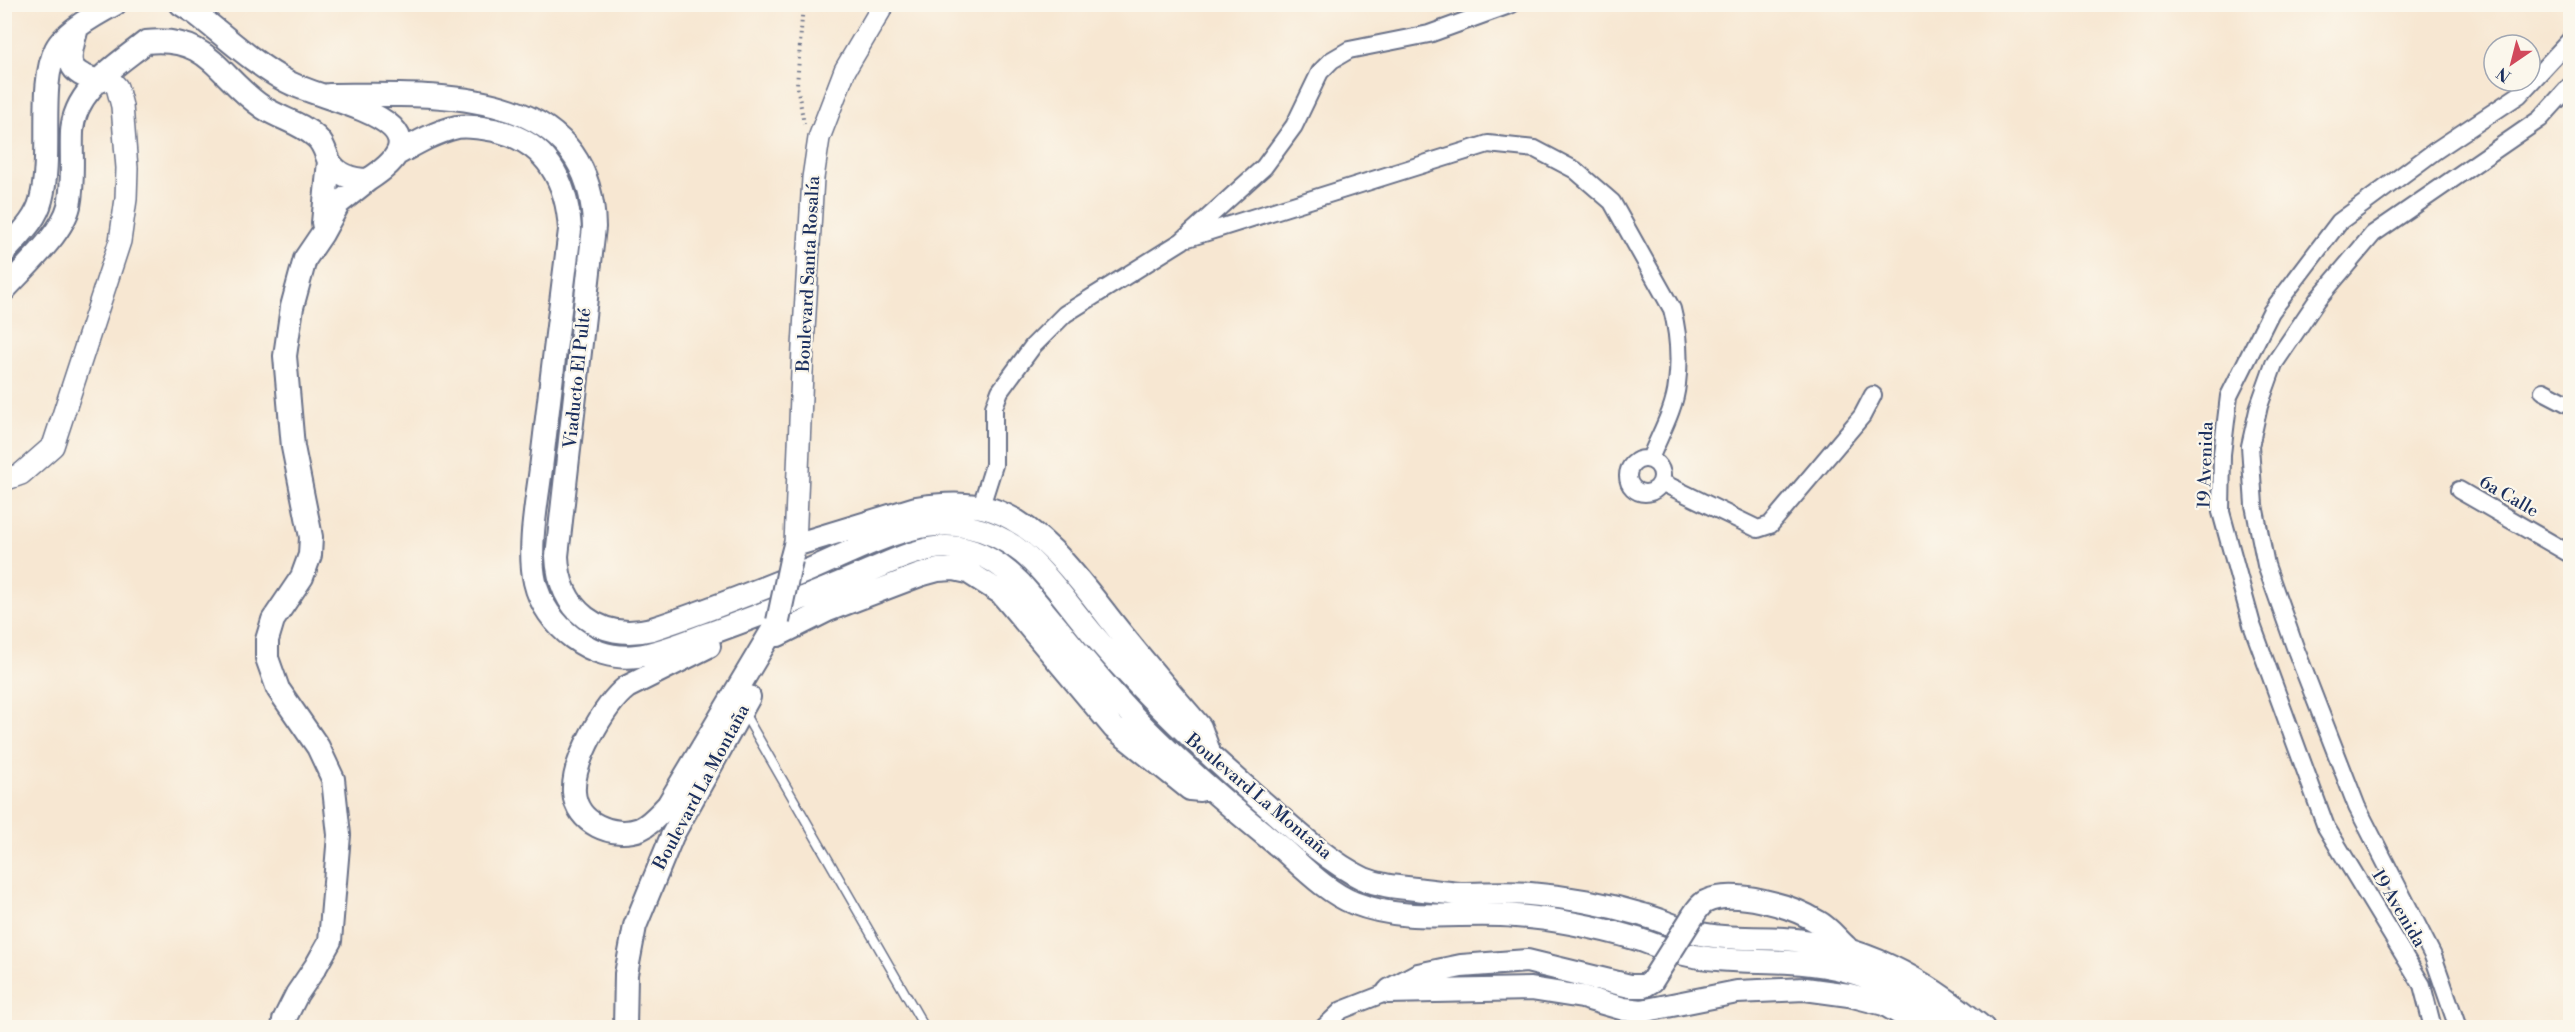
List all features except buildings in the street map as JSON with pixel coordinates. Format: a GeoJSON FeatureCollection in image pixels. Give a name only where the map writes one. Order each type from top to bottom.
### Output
{"type":"FeatureCollection","features":[{"type":"Feature","properties":{"kind":"main road"},"geometry":{"type":"LineString","coordinates":[[4,253],[33,219],[41,202],[46,170],[50,65],[56,48],[77,28],[115,4]]}},
{"type":"Feature","properties":{"kind":"main road"},"geometry":{"type":"LineString","coordinates":[[181,4],[286,81],[309,93],[329,96],[385,121],[397,135],[400,143],[399,153]]}},
{"type":"Feature","properties":{"kind":"main road"},"geometry":{"type":"LineString","coordinates":[[77,28],[71,50],[73,69],[79,75],[105,76]]}},
{"type":"Feature","properties":{"kind":"main road"},"geometry":{"type":"LineString","coordinates":[[4,290],[55,232],[69,207],[72,177],[72,130],[75,113],[83,96],[146,42],[180,42],[197,48],[241,90],[264,108],[306,129],[318,138],[326,149],[329,160],[322,234]]}},
{"type":"Feature","properties":{"kind":"main road","name":"Viaducto El Pulté"},"geometry":{"type":"LineString","coordinates":[[329,96],[382,95],[493,104],[526,116],[549,130],[567,146],[579,166],[592,202],[594,227],[557,556],[560,584],[575,609],[598,625],[631,633],[641,632],[674,622],[799,558]]}},
{"type":"Feature","properties":{"kind":"main road","name":"Viaducto El Pulté"},"geometry":{"type":"LineString","coordinates":[[283,1028],[284,1020],[297,994],[330,941],[339,835],[333,779],[318,747],[278,689],[267,658],[267,640],[273,620],[302,577],[310,555],[310,524],[293,447],[285,356],[292,307],[305,259],[339,203],[392,163],[399,153],[428,137],[460,127],[503,132],[516,136],[538,151],[553,169],[564,190],[569,208],[570,230],[533,552],[535,583],[552,616],[565,632],[586,645],[606,653],[622,656],[649,654],[812,595]]}},
{"type":"Feature","properties":{"kind":"main road"},"geometry":{"type":"LineString","coordinates":[[329,160],[338,171],[347,177],[368,180]]}},
{"type":"Feature","properties":{"kind":"main road"},"geometry":{"type":"LineString","coordinates":[[732,625],[718,642],[627,687],[605,712],[582,758],[574,793],[578,805],[595,825],[618,832],[630,832],[653,821],[668,805],[778,628],[799,558],[916,508],[934,505],[981,506],[1006,515],[1027,527],[1067,567],[1200,727],[1212,758]]}},
{"type":"Feature","properties":{"kind":"main road","name":"Boulevard La Montaña"},"geometry":{"type":"LineString","coordinates":[[799,558],[936,525],[963,525],[993,533],[1025,552],[1116,661],[1175,725],[1287,824],[1362,878],[1386,886],[1456,894],[1526,893],[1579,899],[1642,914],[1701,934],[1729,938],[1784,938],[1846,947],[1890,964],[1911,976],[1956,1006],[1983,1028]]}},
{"type":"Feature","properties":{"kind":"main road","name":"Boulevard La Montaña"},"geometry":{"type":"LineString","coordinates":[[812,595],[925,550],[945,547],[966,549],[988,557],[1006,569],[1020,583],[1144,727],[1215,792],[1331,889],[1353,902],[1413,916],[1514,915],[1578,922],[1687,954],[1831,966],[1875,979],[1901,991],[1926,1006],[1953,1028]]}},
{"type":"Feature","properties":{"kind":"main road"},"geometry":{"type":"LineString","coordinates":[[778,628],[920,575],[938,570],[954,569],[968,572],[1001,593],[1096,708],[1138,749],[1190,789],[1215,792]]}},
{"type":"Feature","properties":{"kind":"main road","name":"Boulevard La Montaña"},"geometry":{"type":"LineString","coordinates":[[625,1028],[626,974],[635,926],[672,836],[742,710],[778,628]]}},
{"type":"Feature","properties":{"kind":"main road"},"geometry":{"type":"LineString","coordinates":[[1388,992],[1418,975],[1461,966],[1504,962],[1542,963],[1630,986],[1644,986],[1652,981],[1703,903],[1726,897],[1762,901],[1818,922],[1846,947]]}},
{"type":"Feature","properties":{"kind":"main road"},"geometry":{"type":"LineString","coordinates":[[1388,992],[1532,989],[1582,997],[1624,1010],[1642,1011],[1737,992],[1805,989],[1849,995],[1884,1004],[1926,1028]]}},
{"type":"Feature","properties":{"kind":"street","name":"Boulevard Santa Rosalía"},"geometry":{"type":"LineString","coordinates":[[799,558],[803,336],[813,178],[819,138],[845,70],[884,4]]}},
{"type":"Feature","properties":{"kind":"street"},"geometry":{"type":"LineString","coordinates":[[981,506],[994,465],[994,407],[1000,392],[1033,346],[1065,314],[1182,241],[1264,168],[1294,126],[1320,72],[1332,60],[1349,50],[1429,34],[1512,4]]}},
{"type":"Feature","properties":{"kind":"street","name":"19 Avenida"},"geometry":{"type":"LineString","coordinates":[[2433,1028],[2422,985],[2326,827],[2252,625],[2221,512],[2222,454],[2229,396],[2271,312],[2339,222],[2434,151],[2519,95],[2571,40]]}},
{"type":"Feature","properties":{"kind":"street"},"geometry":{"type":"LineString","coordinates":[[4,480],[21,474],[53,446],[120,241],[126,199],[127,168],[122,106],[117,87],[105,76]]}},
{"type":"Feature","properties":{"kind":"street","name":"19 Avenida"},"geometry":{"type":"LineString","coordinates":[[2458,1028],[2433,956],[2358,807],[2296,650],[2266,565],[2254,506],[2250,446],[2259,406],[2274,364],[2318,299],[2373,234],[2540,119],[2571,86]]}},
{"type":"Feature","properties":{"kind":"street"},"geometry":{"type":"LineString","coordinates":[[1182,241],[1488,144],[1535,150],[1575,170],[1612,202],[1672,309],[1677,326],[1677,384],[1650,459]]}},
{"type":"Feature","properties":{"kind":"street"},"geometry":{"type":"LineString","coordinates":[[2543,391],[2571,405]]}},
{"type":"Feature","properties":{"kind":"street"},"geometry":{"type":"LineString","coordinates":[[1661,482],[1758,529],[1770,525],[1862,417],[1873,395]]}},
{"type":"Feature","properties":{"kind":"street"},"geometry":{"type":"LineString","coordinates":[[1644,458],[1650,459],[1662,471],[1661,482],[1649,492],[1637,490],[1630,483],[1628,472],[1634,462],[1644,458]]}},
{"type":"Feature","properties":{"kind":"street","name":"6a Calle"},"geometry":{"type":"LineString","coordinates":[[2459,490],[2571,554]]}},
{"type":"Feature","properties":{"kind":"street"},"geometry":{"type":"LineString","coordinates":[[1323,1028],[1342,1010],[1388,992]]}},
{"type":"Feature","properties":{"kind":"lane"},"geometry":{"type":"LineString","coordinates":[[742,710],[925,1028]]}},
{"type":"Feature","properties":{"kind":"path"},"geometry":{"type":"LineString","coordinates":[[803,4],[797,85],[805,131]]}}]}
